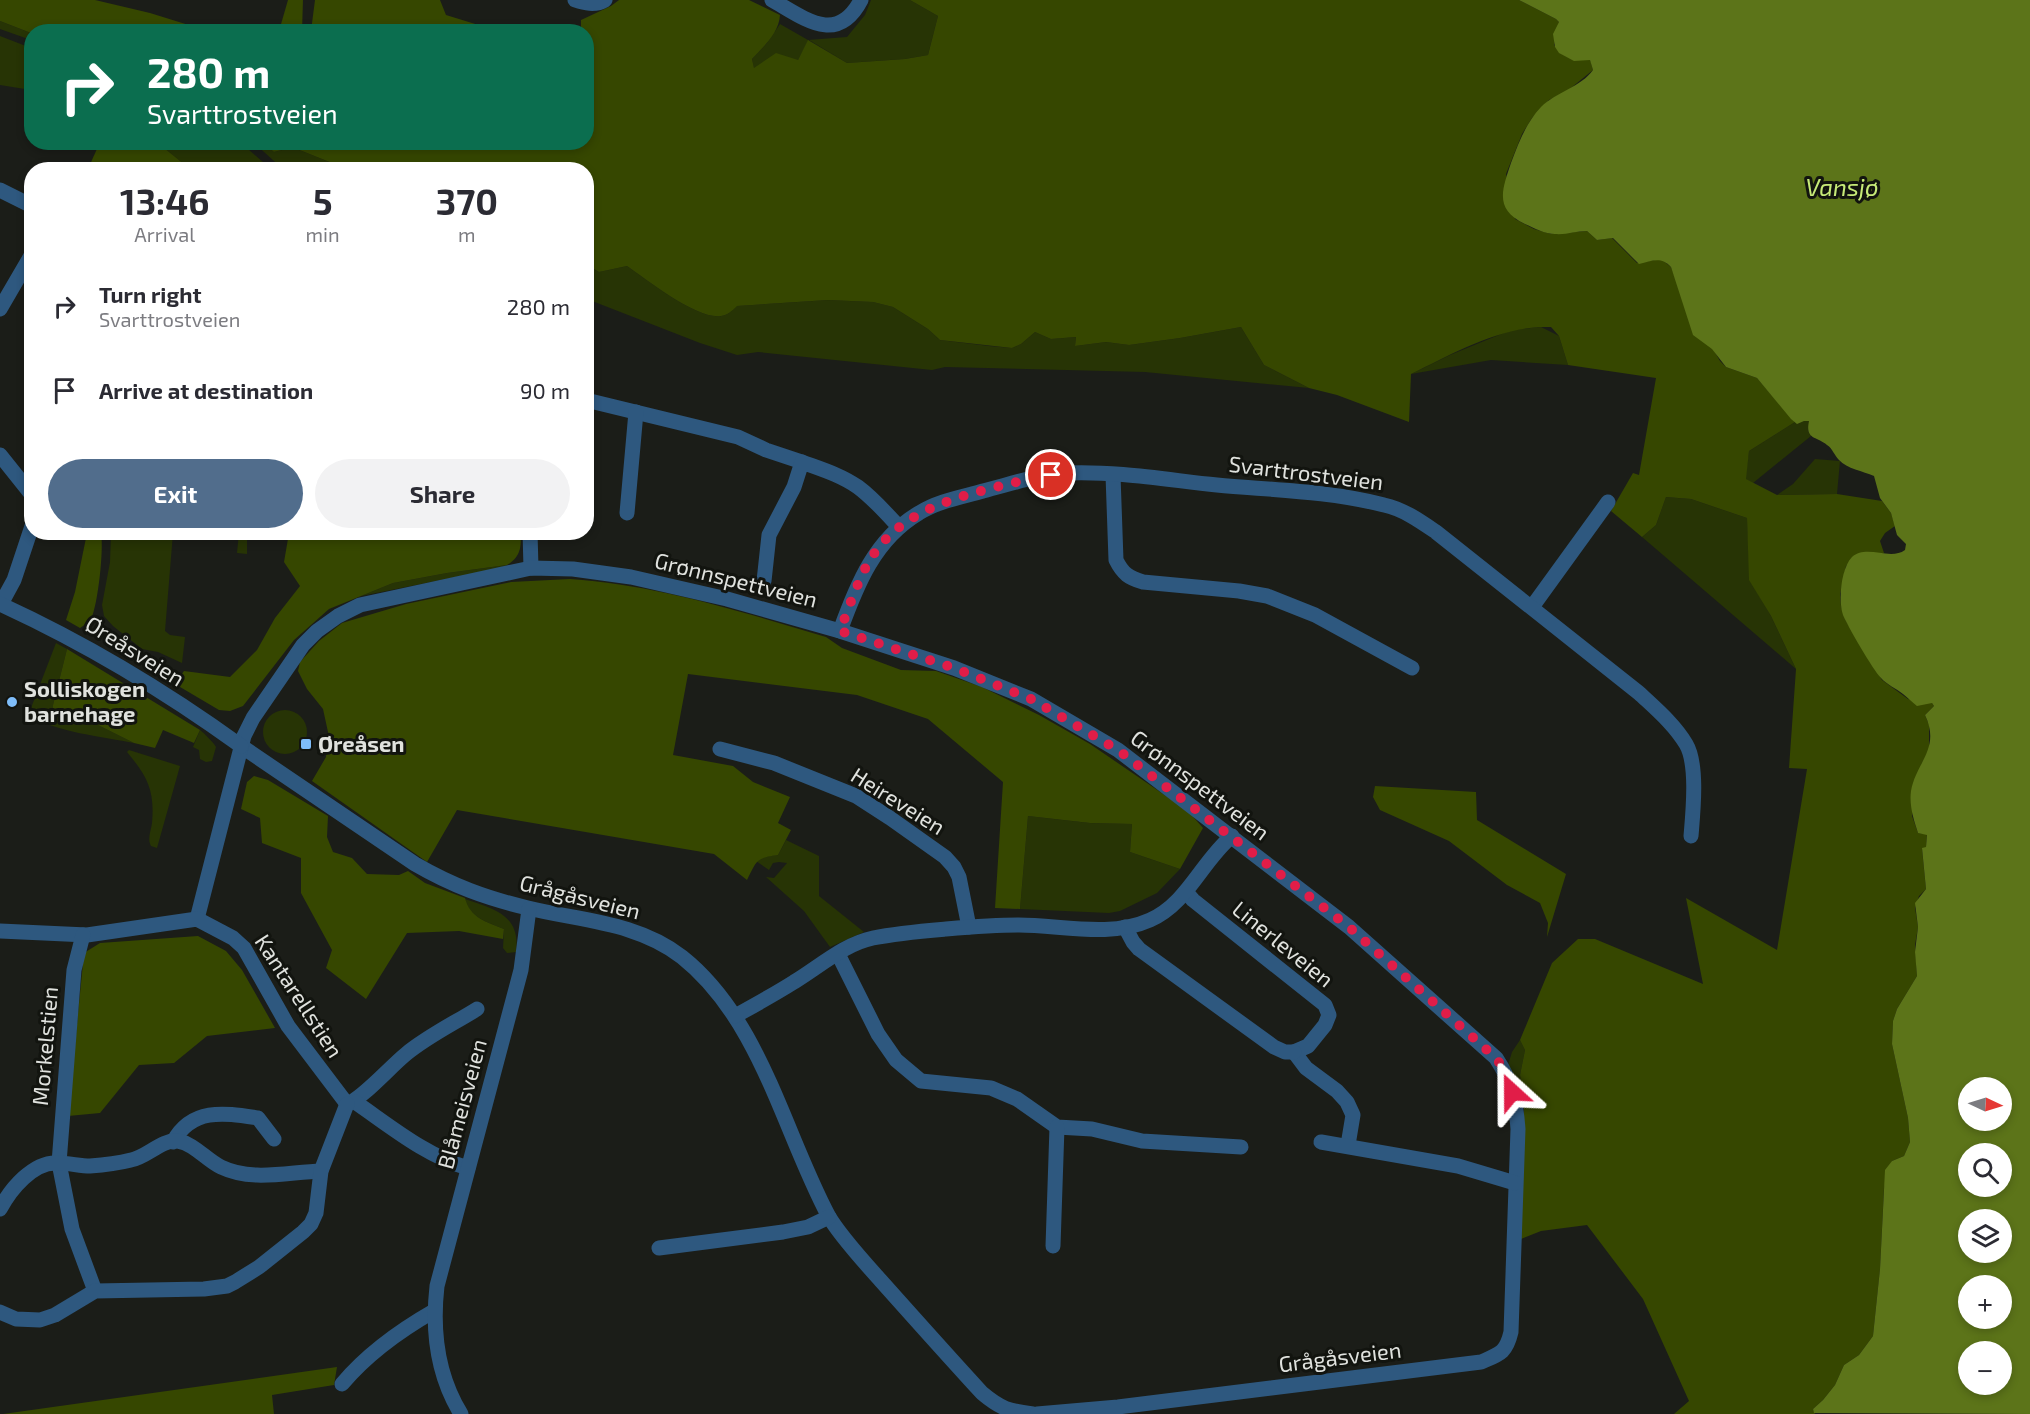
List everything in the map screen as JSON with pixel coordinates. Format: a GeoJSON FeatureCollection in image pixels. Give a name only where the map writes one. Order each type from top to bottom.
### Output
{"type":"FeatureCollection","features":[{"type":"Feature","properties":{"kind":"street"},"geometry":{"type":"LineString","coordinates":[[575,0],[586,4],[600,3],[604,0]]}},
{"type":"Feature","properties":{"kind":"street"},"geometry":{"type":"LineString","coordinates":[[772,0],[806,19],[823,25],[846,20],[853,14],[861,0]]}},
{"type":"Feature","properties":{"kind":"street"},"geometry":{"type":"LineString","coordinates":[[0,190],[24,202]]}},
{"type":"Feature","properties":{"kind":"street"},"geometry":{"type":"LineString","coordinates":[[0,309],[24,268]]}},
{"type":"Feature","properties":{"kind":"street"},"geometry":{"type":"LineString","coordinates":[[594,402],[738,437],[766,450],[833,473],[858,487],[899,527]]}},
{"type":"Feature","properties":{"kind":"street"},"geometry":{"type":"LineString","coordinates":[[627,513],[636,412]]}},
{"type":"Feature","properties":{"kind":"street"},"geometry":{"type":"LineString","coordinates":[[0,455],[24,485]]}},
{"type":"Feature","properties":{"kind":"street"},"geometry":{"type":"LineString","coordinates":[[764,581],[769,535],[794,487],[802,462]]}},
{"type":"Feature","properties":{"kind":"street","name":"Svarttrostveien"},"geometry":{"type":"LineString","coordinates":[[840,631],[866,566],[888,536],[899,527],[937,504],[1036,477],[1067,473],[1113,475],[1339,496],[1386,505],[1414,517],[1436,532],[1639,693],[1669,721],[1687,746],[1692,764],[1691,836]]}},
{"type":"Feature","properties":{"kind":"street"},"geometry":{"type":"LineString","coordinates":[[1113,475],[1116,560],[1122,572],[1130,578],[1143,582],[1239,591],[1267,596],[1315,615],[1412,668]]}},
{"type":"Feature","properties":{"kind":"street"},"geometry":{"type":"LineString","coordinates":[[1532,607],[1608,502]]}},
{"type":"Feature","properties":{"kind":"street"},"geometry":{"type":"LineString","coordinates":[[0,604],[14,580],[27,540]]}},
{"type":"Feature","properties":{"kind":"street"},"geometry":{"type":"LineString","coordinates":[[530,540],[531,568]]}},
{"type":"Feature","properties":{"kind":"street","name":"Grønnspettveien"},"geometry":{"type":"LineString","coordinates":[[241,746],[253,718],[303,645],[317,631],[338,616],[360,605],[531,568],[573,569],[632,577],[727,599],[840,631],[954,668],[1031,699],[1118,750],[1232,836],[1349,927],[1496,1058],[1508,1075],[1517,1108],[1514,1291]]}},
{"type":"Feature","properties":{"kind":"street","name":"Øreåsveien"},"geometry":{"type":"LineString","coordinates":[[0,604],[112,660],[241,746]]}},
{"type":"Feature","properties":{"kind":"street"},"geometry":{"type":"LineString","coordinates":[[0,931],[83,935],[197,919],[241,746]]}},
{"type":"Feature","properties":{"kind":"street","name":"Grågåsveien"},"geometry":{"type":"LineString","coordinates":[[241,746],[415,864],[441,879],[468,892],[529,909],[626,928],[656,941],[694,968],[735,1016],[765,1074],[829,1217],[863,1260],[982,1393],[998,1406],[1015,1412],[1035,1414],[1119,1410],[1481,1362],[1496,1356],[1507,1347],[1511,1332],[1514,1291]]}},
{"type":"Feature","properties":{"kind":"street","name":"Heireveien"},"geometry":{"type":"LineString","coordinates":[[720,749],[774,763],[856,796],[945,857],[954,867],[959,878],[969,927]]}},
{"type":"Feature","properties":{"kind":"street"},"geometry":{"type":"LineString","coordinates":[[735,1016],[793,983],[852,945],[872,938],[911,932],[1017,925],[1108,929],[1149,920],[1161,914],[1186,892],[1218,848],[1232,836]]}},
{"type":"Feature","properties":{"kind":"street","name":"Linerleveien"},"geometry":{"type":"LineString","coordinates":[[1186,892],[1325,1005],[1329,1015],[1325,1025],[1308,1046],[1294,1052]]}},
{"type":"Feature","properties":{"kind":"street","name":"Blåmeisveien"},"geometry":{"type":"LineString","coordinates":[[461,1414],[446,1381],[436,1345],[434,1311],[437,1286],[521,970],[529,909]]}},
{"type":"Feature","properties":{"kind":"street","name":"Kantarellstien"},"geometry":{"type":"LineString","coordinates":[[197,919],[233,938],[244,948],[288,1026],[351,1103],[424,1148],[451,1163],[468,1168]]}},
{"type":"Feature","properties":{"kind":"street"},"geometry":{"type":"LineString","coordinates":[[1125,927],[1139,949],[1274,1047],[1285,1052],[1294,1052],[1306,1068],[1337,1091],[1347,1102],[1353,1115],[1348,1145]]}},
{"type":"Feature","properties":{"kind":"street","name":"Morkelstien"},"geometry":{"type":"LineString","coordinates":[[83,935],[74,970],[59,1162],[72,1229],[95,1291]]}},
{"type":"Feature","properties":{"kind":"street"},"geometry":{"type":"LineString","coordinates":[[838,954],[878,1034],[896,1060],[921,1081],[991,1088],[1017,1099],[1057,1127],[1092,1129],[1142,1141],[1241,1148]]}},
{"type":"Feature","properties":{"kind":"street"},"geometry":{"type":"LineString","coordinates":[[0,1312],[16,1319],[40,1320],[55,1315],[95,1291],[204,1289],[227,1286],[259,1267],[311,1224],[316,1213],[321,1171],[351,1103],[420,1043],[477,1010]]}},
{"type":"Feature","properties":{"kind":"street"},"geometry":{"type":"LineString","coordinates":[[0,1209],[7,1195],[20,1180],[35,1170],[59,1162],[91,1166],[133,1160],[173,1142],[180,1131],[195,1119],[207,1115],[222,1113],[258,1118],[274,1139]]}},
{"type":"Feature","properties":{"kind":"street"},"geometry":{"type":"LineString","coordinates":[[1053,1246],[1057,1127]]}},
{"type":"Feature","properties":{"kind":"street"},"geometry":{"type":"LineString","coordinates":[[173,1142],[190,1146],[219,1166],[235,1173],[266,1175],[321,1171]]}},
{"type":"Feature","properties":{"kind":"street"},"geometry":{"type":"LineString","coordinates":[[1321,1142],[1458,1166],[1515,1183]]}},
{"type":"Feature","properties":{"kind":"street"},"geometry":{"type":"LineString","coordinates":[[659,1248],[783,1232],[808,1227],[829,1217]]}},
{"type":"Feature","properties":{"kind":"street"},"geometry":{"type":"LineString","coordinates":[[342,1384],[362,1361],[415,1322],[434,1311]]}},
{"type":"Feature","properties":{"kind":"shaded area"},"geometry":{"type":"Polygon","coordinates":[[[0,0],[95,0],[185,24],[24,24],[24,30],[0,21],[0,0]]]}},
{"type":"Feature","properties":{"kind":"shaded area"},"geometry":{"type":"Polygon","coordinates":[[[288,0],[303,0],[302,24],[281,24],[288,0]]]}},
{"type":"Feature","properties":{"kind":"shaded area"},"geometry":{"type":"Polygon","coordinates":[[[315,0],[440,0],[446,15],[475,24],[312,24],[315,0]]]}},
{"type":"Feature","properties":{"kind":"shaded area"},"geometry":{"type":"Polygon","coordinates":[[[619,0],[749,0],[780,15],[774,33],[752,59],[754,68],[776,53],[798,60],[808,40],[847,63],[928,55],[938,16],[910,0],[1519,0],[1559,22],[1554,45],[1570,58],[1590,59],[1593,70],[1566,92],[1549,100],[1532,118],[1522,134],[1506,174],[1515,219],[1534,229],[1551,234],[1587,231],[1597,240],[1612,238],[1637,263],[1661,259],[1671,267],[1681,293],[1720,361],[1726,367],[1757,378],[1795,422],[1749,451],[1746,479],[1777,495],[1837,494],[1882,501],[1891,513],[1895,526],[1885,533],[1880,541],[1884,553],[1860,553],[1846,566],[1840,594],[1841,606],[1846,621],[1882,680],[1908,699],[1932,703],[1934,706],[1925,715],[1929,725],[1929,750],[1922,763],[1912,816],[1918,833],[1927,834],[1926,848],[1922,849],[1926,889],[1919,896],[1915,908],[1918,927],[1915,945],[1917,976],[1897,1009],[1893,1021],[1892,1044],[1908,1118],[1910,1142],[1904,1156],[1892,1161],[1884,1188],[1880,1269],[1873,1336],[1859,1355],[1844,1365],[1835,1385],[1813,1409],[1815,1414],[1674,1414],[1689,1401],[1643,1299],[1587,1225],[1541,1231],[1521,1239],[1524,1100],[1520,1075],[1525,1050],[1520,1040],[1552,963],[1578,939],[1595,939],[1703,984],[1686,898],[1777,950],[1807,769],[1789,768],[1796,669],[1771,616],[1749,580],[1747,518],[1691,499],[1666,497],[1656,525],[1642,537],[1611,511],[1633,473],[1639,475],[1656,378],[1568,365],[1559,336],[1551,327],[1514,331],[1461,349],[1411,374],[1409,422],[1337,395],[1309,388],[1264,365],[1241,327],[1129,345],[1106,342],[1075,346],[1076,337],[1051,339],[1035,332],[1021,344],[1012,348],[940,340],[928,329],[893,307],[873,302],[828,300],[737,306],[726,315],[711,316],[686,306],[627,266],[599,272],[594,269],[594,162],[330,162],[300,150],[594,150],[594,24],[581,24],[581,20],[619,0]]]}},
{"type":"Feature","properties":{"kind":"shaded area"},"geometry":{"type":"Polygon","coordinates":[[[871,0],[910,0],[938,16],[928,55],[847,63],[809,40],[798,60],[754,69],[752,59],[780,24],[808,40],[847,37],[865,15],[871,0]]]}},
{"type":"Feature","properties":{"kind":"shaded area"},"geometry":{"type":"Polygon","coordinates":[[[0,21],[24,30],[24,38],[0,29],[0,21]]]}},
{"type":"Feature","properties":{"kind":"shaded area"},"geometry":{"type":"Polygon","coordinates":[[[0,36],[24,45],[24,89],[0,85],[0,36]]]}},
{"type":"Feature","properties":{"kind":"shaded area"},"geometry":{"type":"Polygon","coordinates":[[[96,150],[167,150],[181,162],[91,162],[96,150]]]}},
{"type":"Feature","properties":{"kind":"shaded area"},"geometry":{"type":"Polygon","coordinates":[[[167,150],[249,150],[263,162],[181,162],[167,150]]]}},
{"type":"Feature","properties":{"kind":"shaded area"},"geometry":{"type":"Polygon","coordinates":[[[262,150],[274,152],[300,150],[330,162],[275,162],[262,150]]]}},
{"type":"Feature","properties":{"kind":"shaded area"},"geometry":{"type":"Polygon","coordinates":[[[627,266],[686,306],[711,316],[726,315],[736,306],[828,300],[873,302],[893,307],[928,329],[940,340],[989,346],[1012,348],[1021,344],[1035,332],[1051,339],[1076,337],[1075,346],[1106,342],[1129,345],[1241,327],[1264,365],[1309,388],[1145,372],[945,367],[932,370],[758,352],[737,355],[594,302],[594,269],[599,272],[627,266]]]}},
{"type":"Feature","properties":{"kind":"shaded area"},"geometry":{"type":"Polygon","coordinates":[[[1541,327],[1559,336],[1568,365],[1491,360],[1411,374],[1511,330],[1541,327]]]}},
{"type":"Feature","properties":{"kind":"shaded area"},"geometry":{"type":"Polygon","coordinates":[[[1809,421],[1808,431],[1811,436],[1753,483],[1745,479],[1749,451],[1795,422],[1809,421]]]}},
{"type":"Feature","properties":{"kind":"shaded area"},"geometry":{"type":"Polygon","coordinates":[[[1815,459],[1840,461],[1837,494],[1777,495],[1793,484],[1815,459]]]}},
{"type":"Feature","properties":{"kind":"shaded area"},"geometry":{"type":"Polygon","coordinates":[[[1666,497],[1691,499],[1747,518],[1750,580],[1771,616],[1796,669],[1642,537],[1656,525],[1666,497]]]}},
{"type":"Feature","properties":{"kind":"shaded area"},"geometry":{"type":"Polygon","coordinates":[[[86,540],[102,540],[94,612],[91,619],[80,628],[66,620],[75,592],[86,540]]]}},
{"type":"Feature","properties":{"kind":"shaded area"},"geometry":{"type":"Polygon","coordinates":[[[111,540],[172,540],[165,631],[170,635],[185,637],[182,663],[158,652],[142,649],[104,616],[102,605],[110,562],[111,540]]]}},
{"type":"Feature","properties":{"kind":"shaded area"},"geometry":{"type":"Polygon","coordinates":[[[238,540],[247,540],[247,554],[237,553],[238,540]]]}},
{"type":"Feature","properties":{"kind":"shaded area"},"geometry":{"type":"Polygon","coordinates":[[[288,540],[521,540],[518,555],[507,565],[393,583],[329,609],[294,640],[243,706],[230,711],[219,710],[175,684],[184,671],[230,677],[257,650],[275,618],[300,586],[284,562],[288,540]]]}},
{"type":"Feature","properties":{"kind":"shaded area"},"geometry":{"type":"Polygon","coordinates":[[[507,565],[501,568],[361,596],[393,583],[507,565]]]}},
{"type":"Feature","properties":{"kind":"shaded area"},"geometry":{"type":"Polygon","coordinates":[[[570,579],[635,587],[700,601],[826,637],[842,648],[901,670],[936,671],[982,687],[1039,715],[1090,744],[1188,811],[1203,828],[1180,869],[1130,852],[1132,824],[1090,823],[1028,816],[1020,909],[995,908],[1003,782],[928,719],[857,695],[688,674],[673,755],[733,766],[753,782],[790,797],[778,823],[791,830],[778,855],[765,857],[758,861],[747,880],[714,854],[457,810],[427,862],[312,781],[326,757],[328,732],[323,709],[307,689],[298,671],[300,662],[319,641],[342,623],[406,604],[511,582],[570,579]]]}},
{"type":"Feature","properties":{"kind":"shaded area"},"geometry":{"type":"Polygon","coordinates":[[[56,643],[67,649],[53,705],[53,721],[98,725],[134,743],[65,730],[30,715],[56,643]]]}},
{"type":"Feature","properties":{"kind":"shaded area"},"geometry":{"type":"Polygon","coordinates":[[[67,649],[200,730],[194,743],[163,730],[155,748],[134,743],[98,725],[53,721],[53,705],[67,649]]]}},
{"type":"Feature","properties":{"kind":"shaded area"},"geometry":{"type":"Polygon","coordinates":[[[285,710],[301,716],[307,732],[301,748],[285,754],[269,748],[263,732],[269,716],[285,710]]]}},
{"type":"Feature","properties":{"kind":"shaded area"},"geometry":{"type":"Polygon","coordinates":[[[200,730],[216,747],[212,761],[206,762],[200,759],[199,750],[193,747],[200,730]]]}},
{"type":"Feature","properties":{"kind":"shaded area"},"geometry":{"type":"Polygon","coordinates":[[[129,750],[180,766],[157,848],[151,846],[149,841],[153,811],[151,792],[140,769],[127,752],[129,750]]]}},
{"type":"Feature","properties":{"kind":"shaded area"},"geometry":{"type":"Polygon","coordinates":[[[254,776],[268,780],[328,816],[327,837],[333,852],[352,858],[367,874],[399,875],[408,871],[425,883],[465,898],[467,905],[475,915],[504,929],[503,939],[459,931],[407,933],[366,999],[326,968],[332,950],[301,893],[301,858],[262,843],[260,818],[241,809],[247,782],[254,776]]]}},
{"type":"Feature","properties":{"kind":"shaded area"},"geometry":{"type":"Polygon","coordinates":[[[1375,786],[1476,792],[1477,820],[1566,874],[1547,937],[1548,923],[1540,903],[1507,885],[1449,841],[1380,810],[1373,797],[1375,786]]]}},
{"type":"Feature","properties":{"kind":"shaded area"},"geometry":{"type":"Polygon","coordinates":[[[1028,816],[1090,823],[1132,824],[1130,852],[1180,869],[1157,893],[1120,911],[1109,913],[1020,909],[1028,816]]]}},
{"type":"Feature","properties":{"kind":"shaded area"},"geometry":{"type":"Polygon","coordinates":[[[786,840],[819,856],[819,896],[864,932],[830,947],[804,911],[766,877],[774,878],[787,863],[773,863],[769,870],[756,861],[762,857],[778,855],[786,840]]]}},
{"type":"Feature","properties":{"kind":"shaded area"},"geometry":{"type":"Polygon","coordinates":[[[465,899],[495,910],[509,921],[514,929],[516,952],[507,953],[503,948],[504,929],[475,915],[465,899]]]}},
{"type":"Feature","properties":{"kind":"shaded area"},"geometry":{"type":"Polygon","coordinates":[[[198,936],[226,951],[242,970],[275,1028],[207,1036],[174,1063],[139,1065],[100,1113],[68,1116],[84,953],[100,943],[198,936]]]}},
{"type":"Feature","properties":{"kind":"shaded area"},"geometry":{"type":"Polygon","coordinates":[[[1520,1040],[1525,1050],[1520,1075],[1524,1100],[1508,1065],[1512,1052],[1520,1040]]]}},
{"type":"Feature","properties":{"kind":"shaded area"},"geometry":{"type":"Polygon","coordinates":[[[337,1367],[334,1385],[272,1395],[274,1414],[3,1414],[337,1367]]]}},
{"type":"Feature","properties":{"kind":"water","name":"Vansjø"},"geometry":{"type":"Polygon","coordinates":[[[1519,0],[2030,0],[2030,1414],[1814,1413],[1813,1409],[1835,1385],[1844,1365],[1859,1355],[1873,1336],[1880,1269],[1885,1170],[1892,1161],[1904,1156],[1910,1142],[1908,1118],[1892,1044],[1893,1021],[1897,1009],[1917,976],[1915,952],[1918,927],[1915,903],[1926,889],[1922,848],[1926,847],[1927,835],[1918,833],[1912,813],[1911,791],[1929,746],[1929,727],[1925,715],[1934,706],[1932,703],[1917,706],[1881,678],[1843,615],[1841,602],[1843,576],[1852,557],[1864,552],[1899,553],[1905,550],[1906,544],[1897,535],[1891,513],[1880,498],[1874,476],[1842,463],[1829,447],[1810,435],[1809,421],[1797,424],[1757,378],[1726,367],[1712,349],[1693,335],[1671,267],[1664,261],[1656,260],[1639,264],[1613,238],[1597,240],[1587,231],[1547,233],[1525,224],[1508,212],[1503,190],[1511,163],[1527,126],[1541,107],[1582,81],[1593,70],[1590,60],[1574,61],[1559,53],[1555,47],[1553,34],[1559,22],[1519,0]]]}},
{"type":"Feature","properties":{"kind":"place","name":"Solliskogen barnehage"},"geometry":{"type":"Point","coordinates":[12,702]}},
{"type":"Feature","properties":{"kind":"place","name":"Øreåsen"},"geometry":{"type":"Point","coordinates":[306,744]}},
{"type":"Feature","properties":{"kind":"route"},"geometry":{"type":"LineString","coordinates":[[1051,475],[937,504],[899,527],[888,536],[866,566],[840,631],[954,668],[1031,699],[1118,750],[1349,927],[1496,1058],[1508,1075],[1512,1092]]}}]}
